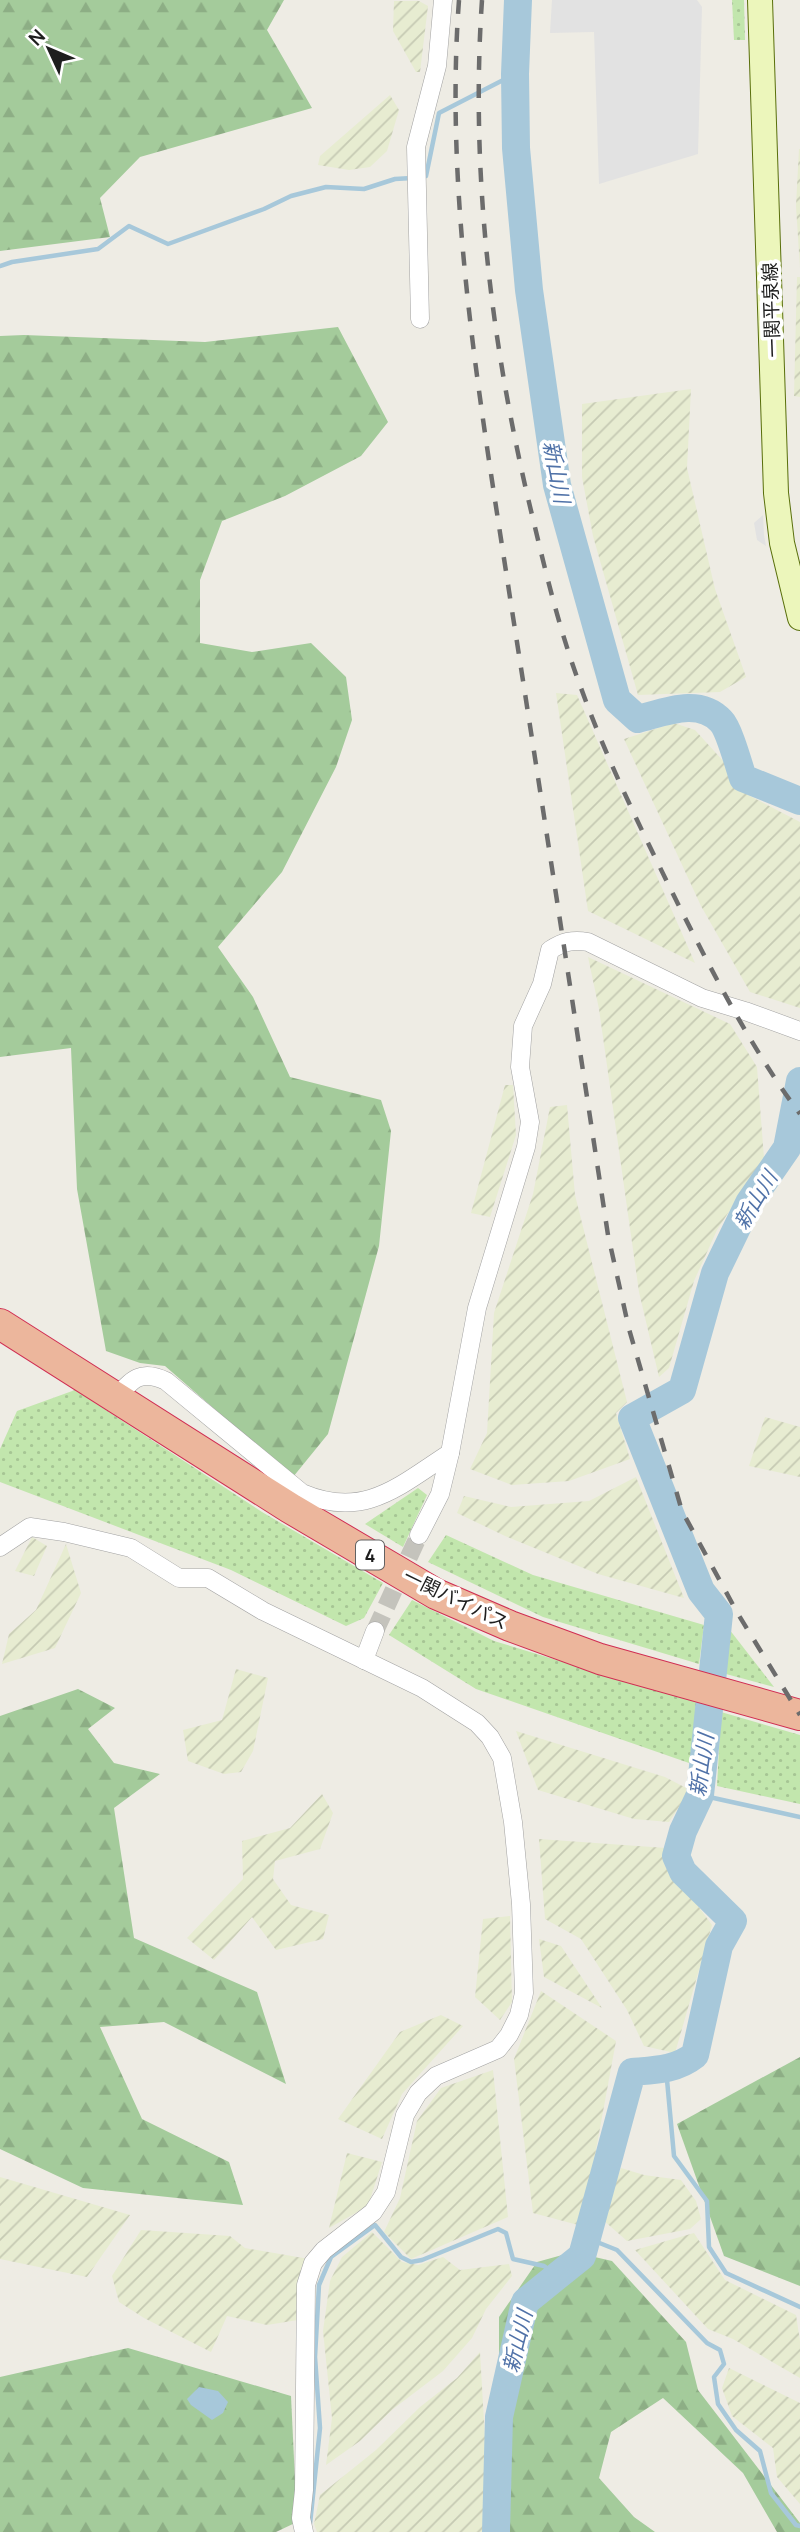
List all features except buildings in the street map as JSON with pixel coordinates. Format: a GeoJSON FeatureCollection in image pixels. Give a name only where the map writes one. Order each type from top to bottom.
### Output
{"type":"FeatureCollection","features":[{"type":"Feature","properties":{"kind":"highway","name":"一関バイパス"},"geometry":{"type":"LineString","coordinates":[[0,1324],[290,1508],[436,1594],[510,1626],[600,1659],[788,1712]]}},
{"type":"Feature","properties":{"kind":"main road","name":"一関平泉線"},"geometry":{"type":"LineString","coordinates":[[760,0],[776,493],[782,542],[800,618]]}},
{"type":"Feature","properties":{"kind":"street"},"geometry":{"type":"LineString","coordinates":[[420,319],[416,147],[437,66],[443,0]]}},
{"type":"Feature","properties":{"kind":"street"},"geometry":{"type":"LineString","coordinates":[[419,1535],[440,1494],[477,1308],[526,1147],[530,1122],[520,1067],[523,1026],[542,984],[550,950],[564,942],[588,942],[702,999],[800,1031]]}},
{"type":"Feature","properties":{"kind":"street"},"geometry":{"type":"LineString","coordinates":[[117,1398],[130,1382],[142,1375],[154,1375],[166,1381],[275,1473],[302,1493],[319,1500],[364,1503],[381,1497],[450,1453]]}},
{"type":"Feature","properties":{"kind":"street"},"geometry":{"type":"LineString","coordinates":[[0,1547],[30,1527],[64,1532],[131,1548],[179,1578],[208,1578],[263,1611],[422,1688],[477,1723],[490,1737],[502,1758],[513,1822],[521,1904],[524,1993],[519,2015],[498,2049],[436,2076],[418,2093],[405,2115],[386,2192],[373,2212],[324,2250],[313,2263],[306,2285],[305,2441],[301,2518],[304,2532]]}},
{"type":"Feature","properties":{"kind":"street"},"geometry":{"type":"LineString","coordinates":[[364,1660],[374,1631]]}},
{"type":"Feature","properties":{"kind":"green space"},"geometry":{"type":"Polygon","coordinates":[[[0,0],[284,0],[267,30],[312,108],[140,157],[100,198],[110,237],[0,251],[0,0]]]}},
{"type":"Feature","properties":{"kind":"green space"},"geometry":{"type":"Polygon","coordinates":[[[732,0],[744,0],[745,40],[734,40],[732,0]]]}},
{"type":"Feature","properties":{"kind":"green space"},"geometry":{"type":"Polygon","coordinates":[[[394,1],[419,1],[428,6],[420,72],[416,72],[393,31],[394,1]]]}},
{"type":"Feature","properties":{"kind":"green space"},"geometry":{"type":"Polygon","coordinates":[[[390,95],[399,110],[387,151],[370,167],[349,170],[318,165],[320,156],[390,95]]]}},
{"type":"Feature","properties":{"kind":"green space"},"geometry":{"type":"Polygon","coordinates":[[[800,149],[800,268],[796,206],[800,149]]]}},
{"type":"Feature","properties":{"kind":"green space"},"geometry":{"type":"Polygon","coordinates":[[[797,277],[800,277],[800,397],[794,396],[797,277]]]}},
{"type":"Feature","properties":{"kind":"green space"},"geometry":{"type":"Polygon","coordinates":[[[338,327],[388,422],[361,456],[285,496],[222,521],[200,580],[200,643],[252,652],[311,643],[346,677],[352,720],[336,767],[282,872],[218,947],[253,997],[290,1077],[381,1100],[391,1131],[379,1246],[328,1434],[293,1477],[165,1366],[140,1363],[106,1351],[77,1189],[71,1048],[0,1057],[0,336],[205,342],[338,327]]]}},
{"type":"Feature","properties":{"kind":"green space"},"geometry":{"type":"Polygon","coordinates":[[[691,389],[687,468],[715,589],[746,677],[720,692],[638,695],[593,536],[582,477],[582,404],[691,389]]]}},
{"type":"Feature","properties":{"kind":"green space"},"geometry":{"type":"Polygon","coordinates":[[[556,693],[577,695],[695,963],[588,911],[556,693]]]}},
{"type":"Feature","properties":{"kind":"green space"},"geometry":{"type":"Polygon","coordinates":[[[674,723],[695,730],[725,763],[748,795],[800,822],[800,1008],[750,992],[701,906],[624,739],[674,723]]]}},
{"type":"Feature","properties":{"kind":"green space"},"geometry":{"type":"Polygon","coordinates":[[[588,957],[730,1024],[757,1067],[764,1158],[717,1230],[694,1281],[669,1368],[659,1377],[639,1292],[599,1009],[588,957]]]}},
{"type":"Feature","properties":{"kind":"green space"},"geometry":{"type":"Polygon","coordinates":[[[505,1085],[513,1085],[516,1135],[490,1217],[471,1213],[505,1085]]]}},
{"type":"Feature","properties":{"kind":"green space"},"geometry":{"type":"Polygon","coordinates":[[[567,1105],[575,1195],[627,1402],[616,1413],[630,1459],[569,1481],[512,1485],[470,1469],[487,1433],[494,1313],[533,1194],[550,1107],[567,1105]]]}},
{"type":"Feature","properties":{"kind":"green space"},"geometry":{"type":"Polygon","coordinates":[[[75,1390],[262,1512],[383,1583],[364,1618],[346,1626],[231,1570],[0,1482],[0,1449],[17,1411],[75,1390]]]}},
{"type":"Feature","properties":{"kind":"green space"},"geometry":{"type":"Polygon","coordinates":[[[765,1417],[800,1427],[800,1477],[749,1466],[765,1417]]]}},
{"type":"Feature","properties":{"kind":"green space"},"geometry":{"type":"Polygon","coordinates":[[[636,1477],[684,1598],[598,1574],[457,1513],[464,1496],[511,1507],[589,1501],[636,1477]]]}},
{"type":"Feature","properties":{"kind":"green space"},"geometry":{"type":"Polygon","coordinates":[[[418,1488],[427,1495],[403,1547],[365,1524],[418,1488]]]}},
{"type":"Feature","properties":{"kind":"green space"},"geometry":{"type":"Polygon","coordinates":[[[446,1535],[533,1575],[704,1625],[699,1664],[543,1617],[428,1562],[446,1535]]]}},
{"type":"Feature","properties":{"kind":"green space"},"geometry":{"type":"Polygon","coordinates":[[[32,1537],[47,1546],[34,1576],[15,1571],[32,1537]]]}},
{"type":"Feature","properties":{"kind":"green space"},"geometry":{"type":"Polygon","coordinates":[[[66,1544],[81,1593],[55,1648],[2,1664],[9,1634],[36,1610],[66,1544]]]}},
{"type":"Feature","properties":{"kind":"green space"},"geometry":{"type":"Polygon","coordinates":[[[412,1600],[494,1641],[702,1704],[689,1763],[476,1689],[389,1635],[412,1600]]]}},
{"type":"Feature","properties":{"kind":"green space"},"geometry":{"type":"Polygon","coordinates":[[[729,1629],[774,1687],[726,1674],[729,1629]]]}},
{"type":"Feature","properties":{"kind":"green space"},"geometry":{"type":"Polygon","coordinates":[[[236,1669],[268,1678],[253,1751],[241,1772],[224,1774],[188,1761],[183,1730],[222,1720],[236,1669]]]}},
{"type":"Feature","properties":{"kind":"green space"},"geometry":{"type":"Polygon","coordinates":[[[78,1689],[115,1708],[88,1729],[114,1763],[160,1774],[114,1808],[134,1938],[257,1992],[286,2084],[164,2022],[100,2027],[142,2119],[229,2162],[243,2205],[83,2188],[0,2149],[0,1716],[78,1689]]]}},
{"type":"Feature","properties":{"kind":"green space"},"geometry":{"type":"Polygon","coordinates":[[[721,1712],[800,1735],[800,1804],[717,1786],[721,1712]]]}},
{"type":"Feature","properties":{"kind":"green space"},"geometry":{"type":"Polygon","coordinates":[[[516,1731],[665,1777],[690,1790],[669,1822],[634,1819],[538,1790],[516,1731]]]}},
{"type":"Feature","properties":{"kind":"green space"},"geometry":{"type":"Polygon","coordinates":[[[322,1794],[333,1813],[320,1849],[275,1861],[273,1879],[291,1905],[329,1915],[323,1939],[276,1950],[252,1917],[214,1960],[187,1938],[243,1879],[242,1841],[290,1828],[322,1794]]]}},
{"type":"Feature","properties":{"kind":"green space"},"geometry":{"type":"Polygon","coordinates":[[[539,1839],[666,1848],[670,1868],[712,1925],[675,2053],[644,2046],[627,2010],[581,1939],[545,1919],[539,1839]]]}},
{"type":"Feature","properties":{"kind":"green space"},"geometry":{"type":"Polygon","coordinates":[[[510,1916],[512,2002],[500,2020],[475,1997],[483,1919],[510,1916]]]}},
{"type":"Feature","properties":{"kind":"green space"},"geometry":{"type":"Polygon","coordinates":[[[539,1939],[561,1946],[602,2008],[544,1977],[539,1939]]]}},
{"type":"Feature","properties":{"kind":"green space"},"geometry":{"type":"Polygon","coordinates":[[[541,1991],[616,2041],[582,2226],[533,2213],[514,2059],[541,1991]]]}},
{"type":"Feature","properties":{"kind":"green space"},"geometry":{"type":"Polygon","coordinates":[[[441,2015],[463,2026],[402,2094],[382,2139],[338,2119],[400,2032],[441,2015]]]}},
{"type":"Feature","properties":{"kind":"green space"},"geometry":{"type":"Polygon","coordinates":[[[800,2057],[800,2286],[724,2256],[677,2124],[800,2057]]]}},
{"type":"Feature","properties":{"kind":"green space"},"geometry":{"type":"Polygon","coordinates":[[[493,2070],[508,2217],[411,2259],[384,2232],[400,2198],[417,2121],[441,2088],[493,2070]]]}},
{"type":"Feature","properties":{"kind":"green space"},"geometry":{"type":"Polygon","coordinates":[[[347,2153],[382,2162],[368,2206],[329,2228],[347,2153]]]}},
{"type":"Feature","properties":{"kind":"green space"},"geometry":{"type":"Polygon","coordinates":[[[621,2168],[644,2175],[681,2180],[696,2201],[701,2219],[690,2229],[627,2241],[602,2219],[621,2168]]]}},
{"type":"Feature","properties":{"kind":"green space"},"geometry":{"type":"Polygon","coordinates":[[[0,2177],[130,2215],[87,2277],[0,2259],[0,2177]]]}},
{"type":"Feature","properties":{"kind":"green space"},"geometry":{"type":"Polygon","coordinates":[[[141,2230],[230,2236],[245,2248],[309,2259],[298,2320],[267,2325],[227,2316],[211,2352],[144,2318],[119,2302],[112,2276],[141,2230]]]}},
{"type":"Feature","properties":{"kind":"green space"},"geometry":{"type":"Polygon","coordinates":[[[372,2232],[402,2262],[418,2265],[443,2257],[460,2270],[509,2264],[512,2276],[486,2309],[472,2338],[443,2371],[393,2409],[360,2441],[326,2465],[332,2418],[323,2331],[330,2281],[342,2257],[372,2232]]]}},
{"type":"Feature","properties":{"kind":"green space"},"geometry":{"type":"Polygon","coordinates":[[[694,2233],[725,2280],[796,2315],[800,2341],[800,2378],[733,2339],[708,2329],[635,2250],[694,2233]]]}},
{"type":"Feature","properties":{"kind":"green space"},"geometry":{"type":"Polygon","coordinates":[[[573,2252],[612,2261],[686,2342],[698,2390],[800,2523],[800,2532],[777,2532],[743,2473],[663,2398],[611,2432],[599,2478],[634,2517],[655,2532],[495,2532],[506,2423],[499,2368],[499,2317],[537,2262],[573,2252]]]}},
{"type":"Feature","properties":{"kind":"green space"},"geometry":{"type":"Polygon","coordinates":[[[128,2348],[291,2396],[297,2522],[276,2532],[0,2532],[0,2377],[128,2348]]]}},
{"type":"Feature","properties":{"kind":"green space"},"geometry":{"type":"Polygon","coordinates":[[[480,2352],[485,2439],[485,2532],[317,2532],[314,2524],[320,2495],[376,2450],[420,2407],[457,2378],[480,2352]]]}},
{"type":"Feature","properties":{"kind":"green space"},"geometry":{"type":"Polygon","coordinates":[[[729,2368],[800,2403],[800,2504],[777,2477],[773,2448],[732,2416],[722,2388],[729,2368]]]}},
{"type":"Feature","properties":{"kind":"shaded area"},"geometry":{"type":"Polygon","coordinates":[[[552,0],[697,0],[702,7],[698,154],[599,184],[594,32],[550,33],[552,0]]]}},
{"type":"Feature","properties":{"kind":"shaded area"},"geometry":{"type":"Polygon","coordinates":[[[763,515],[766,546],[757,540],[754,523],[763,515]]]}},
{"type":"Feature","properties":{"kind":"water"},"geometry":{"type":"Polygon","coordinates":[[[199,2387],[218,2391],[228,2402],[223,2413],[212,2420],[187,2399],[199,2387]]]}},
{"type":"Feature","properties":{"kind":"waterway","name":"新山川"},"geometry":{"type":"LineString","coordinates":[[518,0],[516,148],[529,290],[557,485],[617,700],[638,719],[681,708],[703,710],[712,714],[721,721],[727,732],[743,778],[800,801]]}},
{"type":"Feature","properties":{"kind":"waterway"},"geometry":{"type":"LineString","coordinates":[[421,177],[426,176],[439,113],[515,74]]}},
{"type":"Feature","properties":{"kind":"waterway"},"geometry":{"type":"LineString","coordinates":[[0,266],[98,249],[129,226],[168,244],[264,209],[291,196],[326,187],[364,189],[395,179],[412,178]]}},
{"type":"Feature","properties":{"kind":"waterway","name":"新山川"},"geometry":{"type":"LineString","coordinates":[[496,2532],[499,2417],[525,2302],[582,2256],[632,2072],[673,2066],[695,2055],[719,1946],[733,1921],[683,1872],[676,1856],[683,1831],[700,1795],[719,1614],[701,1591],[632,1418],[682,1390],[715,1273],[749,1203],[787,1148],[800,1081]]}},
{"type":"Feature","properties":{"kind":"waterway"},"geometry":{"type":"LineString","coordinates":[[700,1795],[800,1817]]}},
{"type":"Feature","properties":{"kind":"waterway"},"geometry":{"type":"LineString","coordinates":[[666,2069],[674,2156],[707,2201],[709,2247],[726,2273],[800,2307]]}},
{"type":"Feature","properties":{"kind":"waterway"},"geometry":{"type":"LineString","coordinates":[[310,2524],[320,2428],[315,2357],[319,2285],[331,2257],[375,2225],[401,2257],[411,2262],[498,2229],[506,2233],[513,2259],[544,2266],[557,2276]]}},
{"type":"Feature","properties":{"kind":"waterway"},"geometry":{"type":"LineString","coordinates":[[587,2238],[617,2250],[707,2343],[720,2350],[724,2364],[714,2377],[718,2404],[736,2430],[760,2451],[771,2493],[796,2525],[800,2526]]}},
{"type":"Feature","properties":{"kind":"tunnel"},"geometry":{"type":"LineString","coordinates":[[375,1631],[419,1535]]}},
{"type":"Feature","properties":{"kind":"railway"},"geometry":{"type":"LineString","coordinates":[[459,0],[457,151],[461,227],[477,379],[608,1235],[629,1329],[682,1511],[738,1614],[800,1715]]}},
{"type":"Feature","properties":{"kind":"railway"},"geometry":{"type":"LineString","coordinates":[[482,0],[479,132],[482,198],[496,329],[519,459],[561,627],[591,716],[665,877],[735,1012],[765,1064],[800,1114]]}}]}
